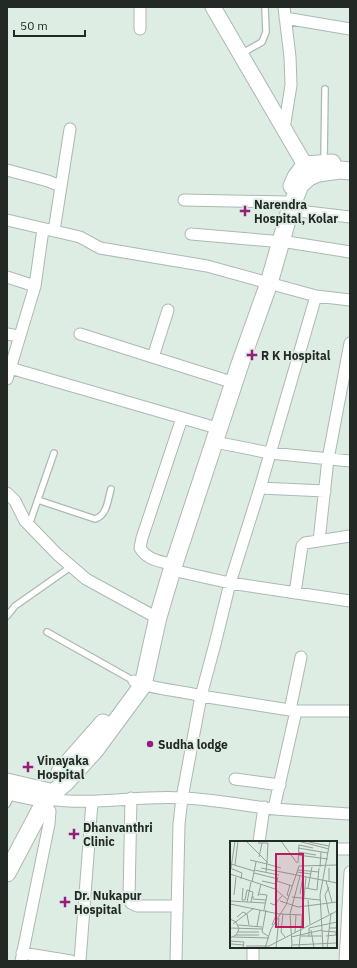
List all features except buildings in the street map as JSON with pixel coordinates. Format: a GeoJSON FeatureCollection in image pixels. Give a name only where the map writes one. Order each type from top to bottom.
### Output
{"type":"FeatureCollection","features":[{"type":"Feature","properties":{"kind":"main road"},"geometry":{"type":"LineString","coordinates":[[7,854],[48,797],[117,707],[138,683],[154,616],[169,567],[212,434],[240,364],[263,281],[296,177],[305,164],[350,162]]}},
{"type":"Feature","properties":{"kind":"main road"},"geometry":{"type":"LineString","coordinates":[[288,206],[300,185],[309,177],[318,173],[340,170],[350,171]]}},
{"type":"Feature","properties":{"kind":"main road"},"geometry":{"type":"LineString","coordinates":[[212,434],[225,380],[263,281]]}},
{"type":"Feature","properties":{"kind":"main road"},"geometry":{"type":"LineString","coordinates":[[7,873],[48,797]]}},
{"type":"Feature","properties":{"kind":"street"},"geometry":{"type":"LineString","coordinates":[[140,7],[140,29]]}},
{"type":"Feature","properties":{"kind":"street"},"geometry":{"type":"LineString","coordinates":[[212,7],[305,164]]}},
{"type":"Feature","properties":{"kind":"street"},"geometry":{"type":"LineString","coordinates":[[284,129],[291,85],[285,12],[350,29]]}},
{"type":"Feature","properties":{"kind":"street"},"geometry":{"type":"LineString","coordinates":[[70,129],[60,186],[57,217],[49,230],[35,286],[8,374],[182,418],[212,434],[270,453],[350,461]]}},
{"type":"Feature","properties":{"kind":"street"},"geometry":{"type":"LineString","coordinates":[[7,170],[48,181],[60,186]]}},
{"type":"Feature","properties":{"kind":"street"},"geometry":{"type":"LineString","coordinates":[[184,200],[288,206],[350,217]]}},
{"type":"Feature","properties":{"kind":"street"},"geometry":{"type":"LineString","coordinates":[[7,220],[80,237],[100,248],[207,266],[316,296],[350,300]]}},
{"type":"Feature","properties":{"kind":"street"},"geometry":{"type":"LineString","coordinates":[[191,234],[276,241],[350,252]]}},
{"type":"Feature","properties":{"kind":"street"},"geometry":{"type":"LineString","coordinates":[[7,277],[35,286]]}},
{"type":"Feature","properties":{"kind":"street"},"geometry":{"type":"LineString","coordinates":[[176,961],[179,824],[182,798],[201,696],[230,584],[260,488],[316,296]]}},
{"type":"Feature","properties":{"kind":"street"},"geometry":{"type":"LineString","coordinates":[[153,357],[168,310]]}},
{"type":"Feature","properties":{"kind":"street"},"geometry":{"type":"LineString","coordinates":[[7,334],[19,336]]}},
{"type":"Feature","properties":{"kind":"street"},"geometry":{"type":"LineString","coordinates":[[80,334],[225,380]]}},
{"type":"Feature","properties":{"kind":"street"},"geometry":{"type":"LineString","coordinates":[[319,541],[328,459],[350,343]]}},
{"type":"Feature","properties":{"kind":"street"},"geometry":{"type":"LineString","coordinates":[[182,418],[142,538],[140,548],[143,554],[169,567],[230,584],[350,601]]}},
{"type":"Feature","properties":{"kind":"street"},"geometry":{"type":"LineString","coordinates":[[260,488],[325,491]]}},
{"type":"Feature","properties":{"kind":"street"},"geometry":{"type":"LineString","coordinates":[[7,493],[15,501],[29,525],[57,554],[86,579],[154,616]]}},
{"type":"Feature","properties":{"kind":"street"},"geometry":{"type":"LineString","coordinates":[[295,593],[302,546],[305,543],[350,536]]}},
{"type":"Feature","properties":{"kind":"street"},"geometry":{"type":"LineString","coordinates":[[259,841],[269,808],[280,785],[301,657]]}},
{"type":"Feature","properties":{"kind":"street"},"geometry":{"type":"LineString","coordinates":[[138,683],[201,696],[293,711],[350,711]]}},
{"type":"Feature","properties":{"kind":"street"},"geometry":{"type":"LineString","coordinates":[[235,779],[280,785]]}},
{"type":"Feature","properties":{"kind":"street"},"geometry":{"type":"LineString","coordinates":[[8,793],[92,802],[131,798],[182,798],[269,808],[350,814]]}},
{"type":"Feature","properties":{"kind":"street"},"geometry":{"type":"LineString","coordinates":[[48,797],[50,811],[49,824],[21,957],[71,961]]}},
{"type":"Feature","properties":{"kind":"street"},"geometry":{"type":"LineString","coordinates":[[131,798],[129,898],[131,903],[137,906],[177,906]]}},
{"type":"Feature","properties":{"kind":"street"},"geometry":{"type":"LineString","coordinates":[[80,961],[92,802]]}},
{"type":"Feature","properties":{"kind":"street"},"geometry":{"type":"LineString","coordinates":[[337,849],[350,849]]}},
{"type":"Feature","properties":{"kind":"street"},"geometry":{"type":"LineString","coordinates":[[345,961],[341,935],[350,872]]}},
{"type":"Feature","properties":{"kind":"street"},"geometry":{"type":"LineString","coordinates":[[253,948],[253,961]]}},
{"type":"Feature","properties":{"kind":"lane"},"geometry":{"type":"LineString","coordinates":[[241,54],[262,42],[266,32],[265,7]]}},
{"type":"Feature","properties":{"kind":"lane"},"geometry":{"type":"LineString","coordinates":[[324,163],[325,89]]}},
{"type":"Feature","properties":{"kind":"lane"},"geometry":{"type":"LineString","coordinates":[[29,525],[54,453]]}},
{"type":"Feature","properties":{"kind":"lane"},"geometry":{"type":"LineString","coordinates":[[38,500],[95,519],[100,518],[103,514],[111,489]]}},
{"type":"Feature","properties":{"kind":"lane"},"geometry":{"type":"LineString","coordinates":[[7,616],[15,606],[72,566]]}},
{"type":"Feature","properties":{"kind":"lane"},"geometry":{"type":"LineString","coordinates":[[46,632],[138,683]]}},
{"type":"Feature","properties":{"kind":"place","name":"Narendra Hospital, Kolar"},"geometry":{"type":"Point","coordinates":[245,211]}},
{"type":"Feature","properties":{"kind":"place","name":"R K Hospital"},"geometry":{"type":"Point","coordinates":[252,355]}},
{"type":"Feature","properties":{"kind":"place","name":"Sudha lodge"},"geometry":{"type":"Point","coordinates":[150,744]}},
{"type":"Feature","properties":{"kind":"place","name":"Vinayaka Hospital"},"geometry":{"type":"Point","coordinates":[28,767]}},
{"type":"Feature","properties":{"kind":"place","name":"Dhanvanthri Clinic"},"geometry":{"type":"Point","coordinates":[74,834]}},
{"type":"Feature","properties":{"kind":"place","name":"Dr. Nukapur Hospital"},"geometry":{"type":"Point","coordinates":[65,902]}}]}
